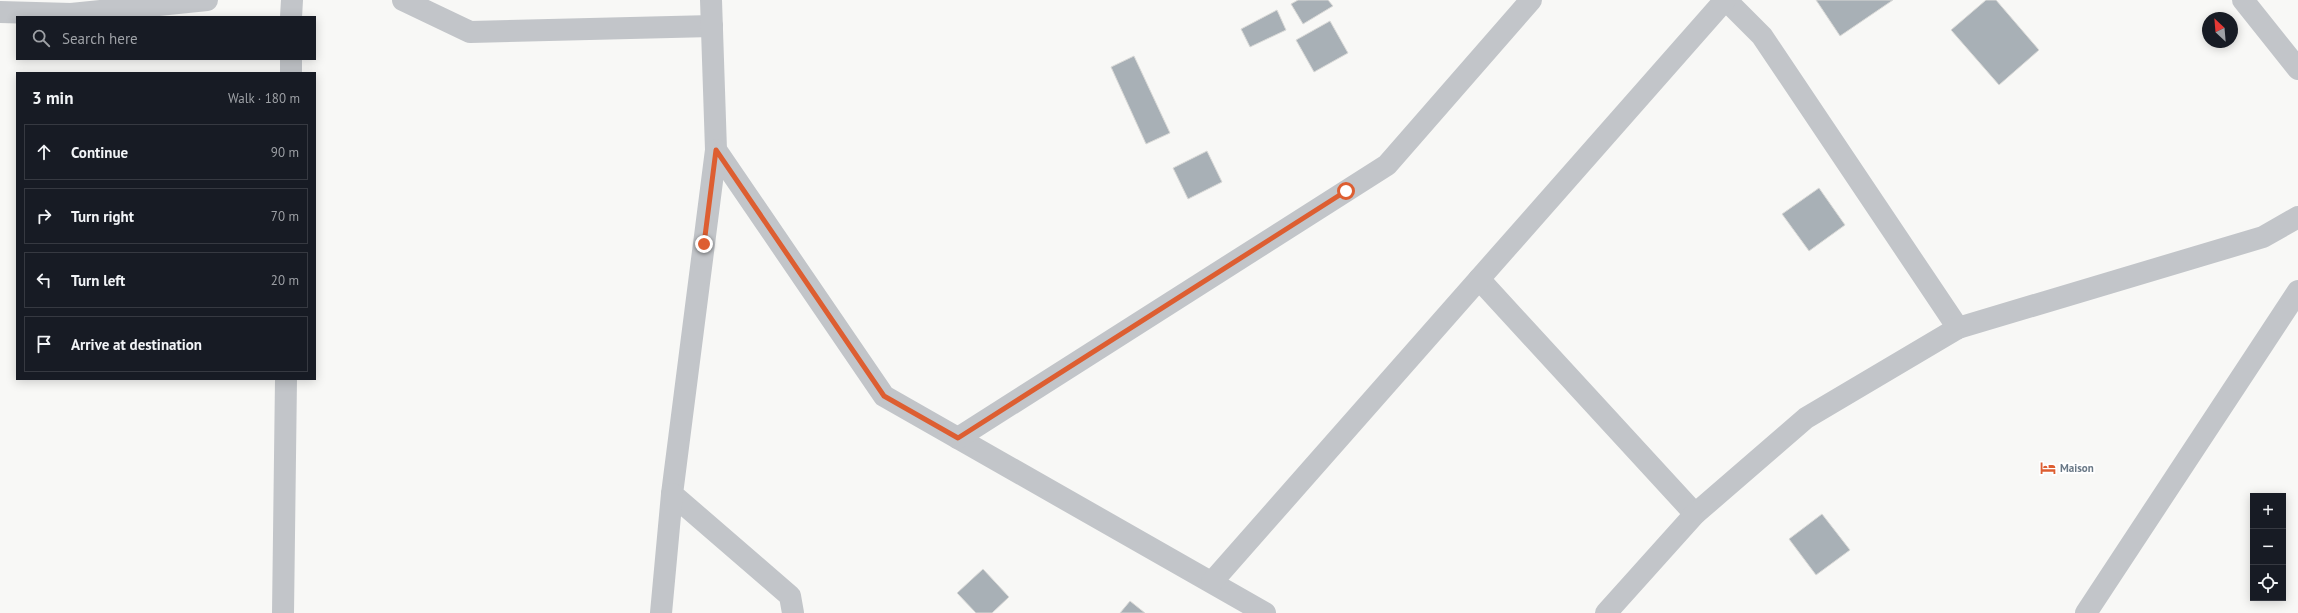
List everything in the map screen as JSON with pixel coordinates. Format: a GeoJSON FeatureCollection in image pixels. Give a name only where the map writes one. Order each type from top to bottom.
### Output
{"type":"FeatureCollection","features":[{"type":"Feature","properties":{"kind":"street"},"geometry":{"type":"LineString","coordinates":[[0,12],[71,14],[207,0]]}},
{"type":"Feature","properties":{"kind":"street"},"geometry":{"type":"LineString","coordinates":[[291,16],[292,0]]}},
{"type":"Feature","properties":{"kind":"street"},"geometry":{"type":"LineString","coordinates":[[403,0],[470,32],[712,26]]}},
{"type":"Feature","properties":{"kind":"street"},"geometry":{"type":"LineString","coordinates":[[661,613],[672,494],[716,150],[711,0]]}},
{"type":"Feature","properties":{"kind":"street"},"geometry":{"type":"LineString","coordinates":[[958,438],[1387,165],[1531,0]]}},
{"type":"Feature","properties":{"kind":"street"},"geometry":{"type":"LineString","coordinates":[[1212,582],[1726,0],[1762,36],[1958,328]]}},
{"type":"Feature","properties":{"kind":"street"},"geometry":{"type":"LineString","coordinates":[[2243,0],[2298,69]]}},
{"type":"Feature","properties":{"kind":"street"},"geometry":{"type":"LineString","coordinates":[[290,72],[291,60]]}},
{"type":"Feature","properties":{"kind":"street"},"geometry":{"type":"LineString","coordinates":[[716,150],[884,396],[1212,582],[1255,611]]}},
{"type":"Feature","properties":{"kind":"street"},"geometry":{"type":"LineString","coordinates":[[1606,613],[1695,514],[1806,418],[1958,328],[2263,237],[2298,217]]}},
{"type":"Feature","properties":{"kind":"street"},"geometry":{"type":"LineString","coordinates":[[1479,279],[1695,514]]}},
{"type":"Feature","properties":{"kind":"street"},"geometry":{"type":"LineString","coordinates":[[2086,613],[2298,291]]}},
{"type":"Feature","properties":{"kind":"street"},"geometry":{"type":"LineString","coordinates":[[283,613],[286,380]]}},
{"type":"Feature","properties":{"kind":"street"},"geometry":{"type":"LineString","coordinates":[[672,494],[790,596],[793,613]]}},
{"type":"Feature","properties":{"kind":"building"},"geometry":{"type":"Polygon","coordinates":[[[1298,0],[1328,0],[1333,6],[1303,24],[1291,4],[1298,0]]]}},
{"type":"Feature","properties":{"kind":"building"},"geometry":{"type":"Polygon","coordinates":[[[1816,0],[1893,0],[1840,36],[1816,0]]]}},
{"type":"Feature","properties":{"kind":"building"},"geometry":{"type":"Polygon","coordinates":[[[1986,0],[1996,0],[2039,50],[1999,85],[1951,30],[1986,0]]]}},
{"type":"Feature","properties":{"kind":"building"},"geometry":{"type":"Polygon","coordinates":[[[1277,10],[1286,30],[1250,47],[1241,29],[1277,10]]]}},
{"type":"Feature","properties":{"kind":"building"},"geometry":{"type":"Polygon","coordinates":[[[1330,21],[1348,53],[1314,72],[1296,40],[1330,21]]]}},
{"type":"Feature","properties":{"kind":"building"},"geometry":{"type":"Polygon","coordinates":[[[1134,56],[1170,133],[1146,144],[1111,67],[1134,56]]]}},
{"type":"Feature","properties":{"kind":"building"},"geometry":{"type":"Polygon","coordinates":[[[1207,151],[1222,182],[1188,199],[1173,168],[1207,151]]]}},
{"type":"Feature","properties":{"kind":"building"},"geometry":{"type":"Polygon","coordinates":[[[1819,188],[1845,225],[1809,251],[1782,214],[1819,188]]]}},
{"type":"Feature","properties":{"kind":"building"},"geometry":{"type":"Polygon","coordinates":[[[1822,514],[1850,550],[1816,575],[1789,539],[1822,514]]]}},
{"type":"Feature","properties":{"kind":"building"},"geometry":{"type":"Polygon","coordinates":[[[983,569],[1009,597],[992,613],[976,613],[957,593],[983,569]]]}},
{"type":"Feature","properties":{"kind":"building"},"geometry":{"type":"Polygon","coordinates":[[[1130,601],[1145,613],[1120,613],[1130,601]]]}},
{"type":"Feature","properties":{"kind":"place","name":"Maison"},"geometry":{"type":"Point","coordinates":[2048,468]}},
{"type":"Feature","properties":{"kind":"route"},"geometry":{"type":"LineString","coordinates":[[704,244],[716,150],[884,396],[958,438],[1346,191]]}}]}
